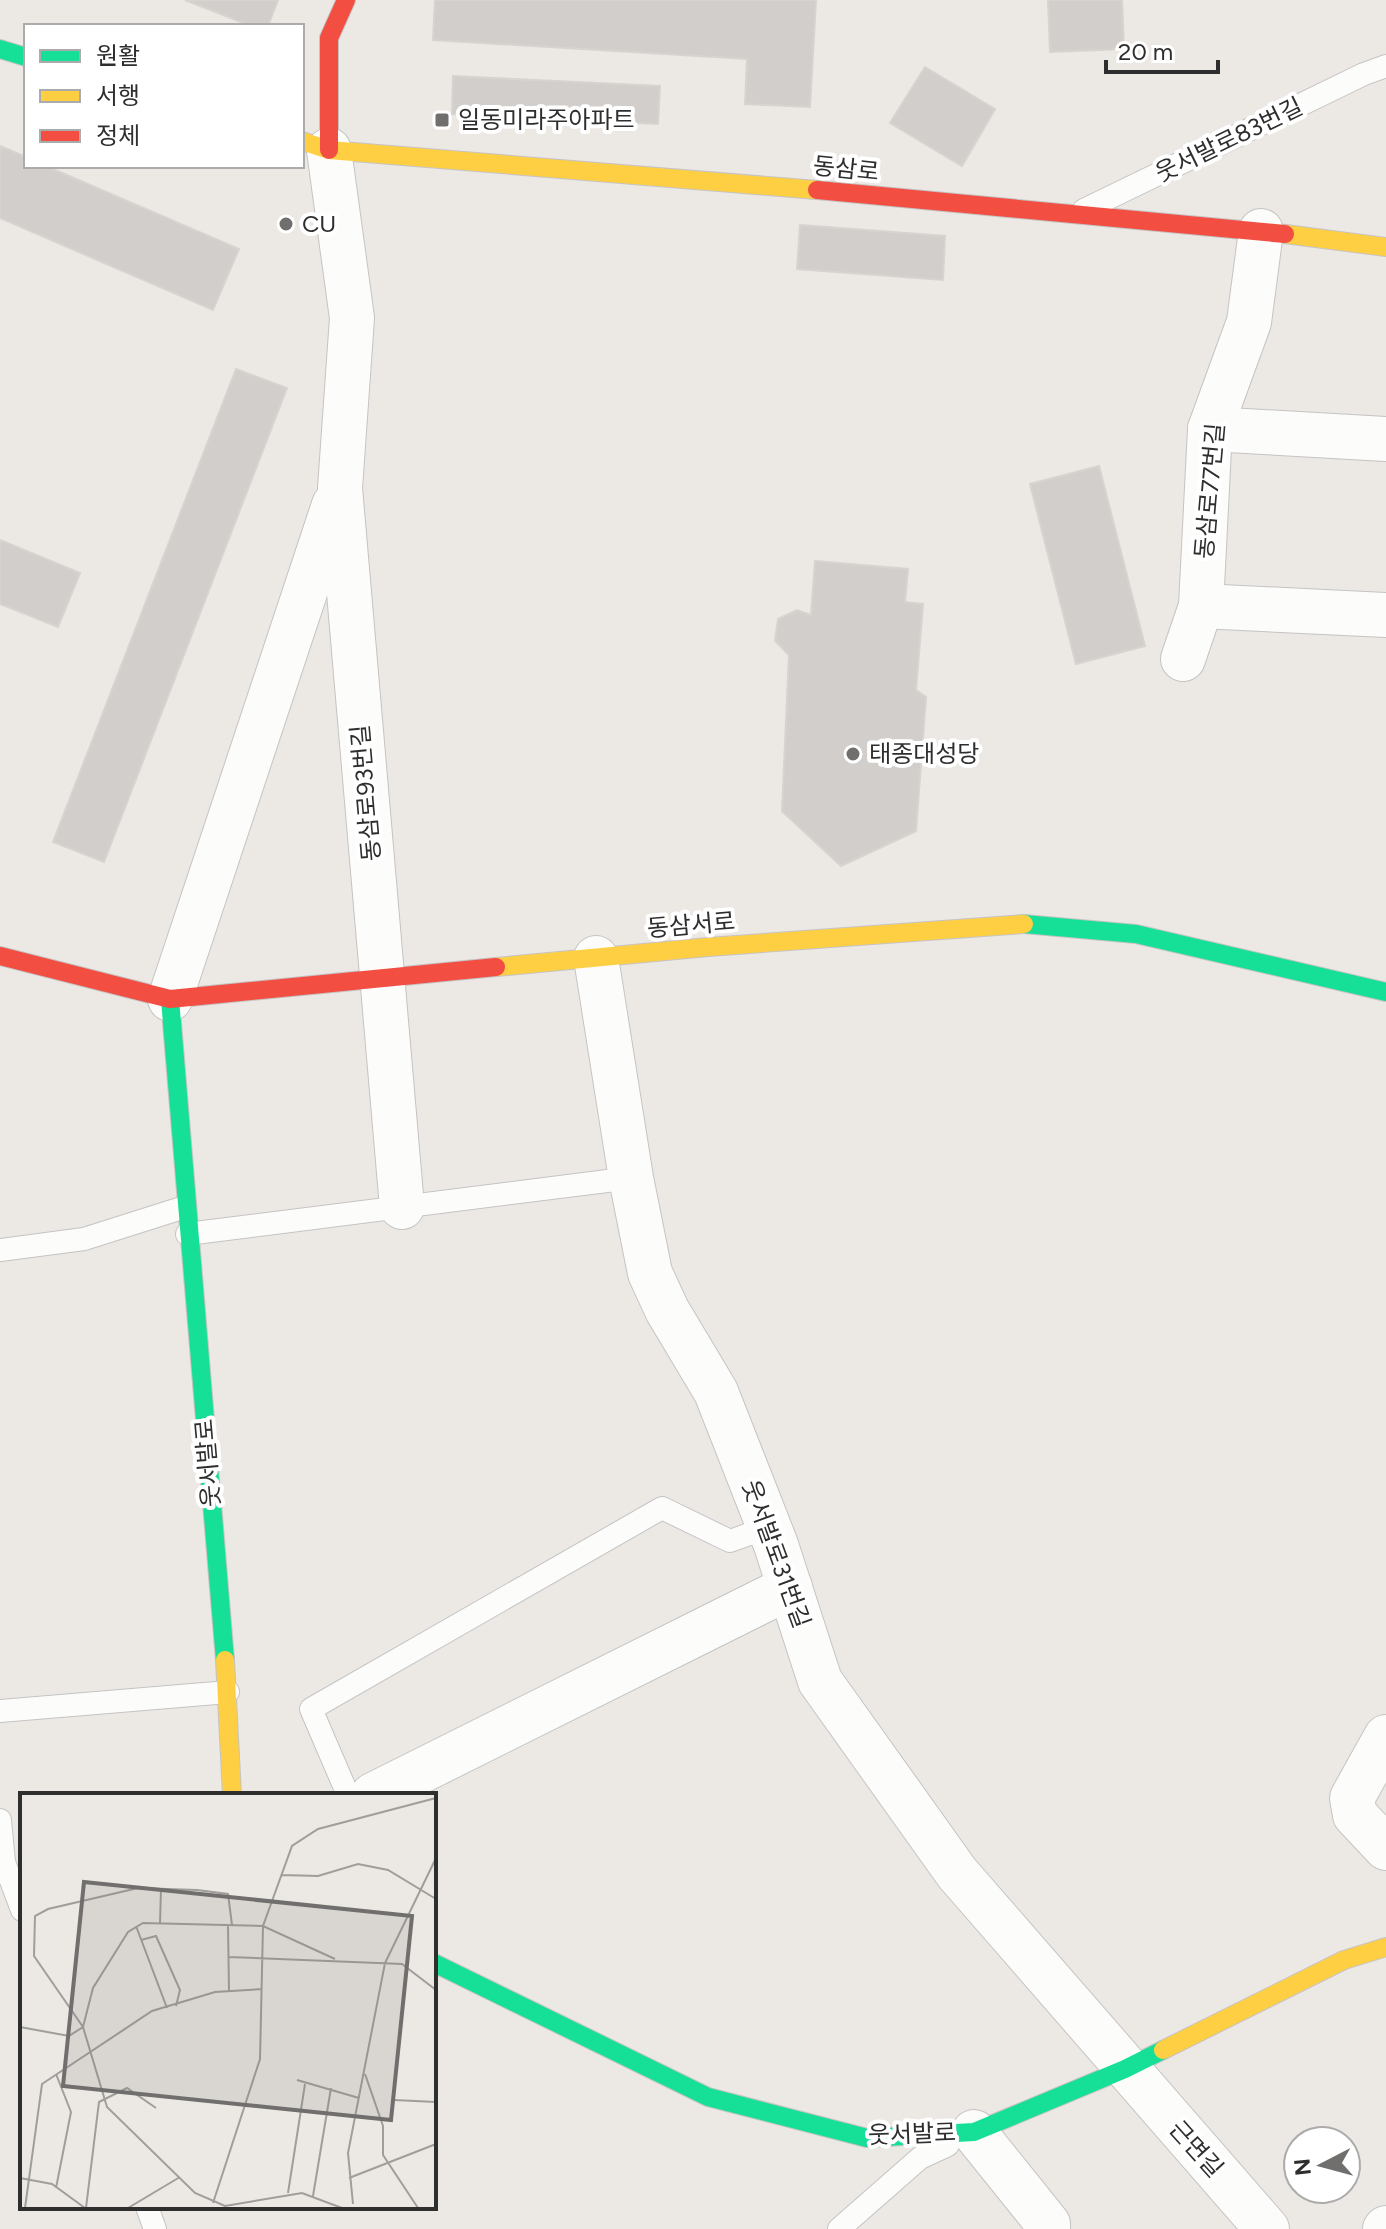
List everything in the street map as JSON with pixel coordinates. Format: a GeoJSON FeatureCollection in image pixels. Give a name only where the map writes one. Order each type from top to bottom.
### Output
{"type":"FeatureCollection","features":[{"type":"Feature","properties":{"kind":"street"},"geometry":{"type":"LineString","coordinates":[[316,146],[329,38],[346,0]]}},
{"type":"Feature","properties":{"kind":"street"},"geometry":{"type":"LineString","coordinates":[[0,49],[24,56]]}},
{"type":"Feature","properties":{"kind":"street","name":"동삼로"},"geometry":{"type":"LineString","coordinates":[[316,146],[1261,231],[1386,247]]}},
{"type":"Feature","properties":{"kind":"street","name":"동삼로93번길"},"geometry":{"type":"LineString","coordinates":[[316,146],[352,318],[340,488],[402,1207]]}},
{"type":"Feature","properties":{"kind":"street","name":"동삼로77번길"},"geometry":{"type":"LineString","coordinates":[[1183,659],[1201,606],[1210,429],[1249,322],[1261,231]]}},
{"type":"Feature","properties":{"kind":"street"},"geometry":{"type":"LineString","coordinates":[[1210,429],[1386,439]]}},
{"type":"Feature","properties":{"kind":"street"},"geometry":{"type":"LineString","coordinates":[[170,999],[340,488]]}},
{"type":"Feature","properties":{"kind":"street"},"geometry":{"type":"LineString","coordinates":[[1201,606],[1386,615]]}},
{"type":"Feature","properties":{"kind":"street","name":"동삼서로"},"geometry":{"type":"LineString","coordinates":[[0,956],[170,999],[739,944],[1041,924],[1136,934],[1386,992]]}},
{"type":"Feature","properties":{"kind":"street","name":"웃서발로31번길"},"geometry":{"type":"LineString","coordinates":[[596,958],[631,1178],[650,1273],[667,1310],[716,1392],[769,1527],[820,1681],[957,1873],[1125,2069]]}},
{"type":"Feature","properties":{"kind":"street","name":"웃서발로"},"geometry":{"type":"LineString","coordinates":[[170,999],[187,1234],[228,1692],[232,1793]]}},
{"type":"Feature","properties":{"kind":"street"},"geometry":{"type":"LineString","coordinates":[[377,1793],[790,1587]]}},
{"type":"Feature","properties":{"kind":"street"},"geometry":{"type":"LineString","coordinates":[[1386,1737],[1352,1798],[1355,1815],[1386,1848]]}},
{"type":"Feature","properties":{"kind":"street","name":"웃서발로"},"geometry":{"type":"LineString","coordinates":[[436,1964],[708,2097],[867,2138],[974,2132],[1125,2069],[1344,1960],[1386,1947]]}},
{"type":"Feature","properties":{"kind":"street","name":"근면길"},"geometry":{"type":"LineString","coordinates":[[1125,2069],[1267,2229]]}},
{"type":"Feature","properties":{"kind":"street"},"geometry":{"type":"LineString","coordinates":[[974,2132],[1048,2224],[1048,2229]]}},
{"type":"Feature","properties":{"kind":"lane","name":"웃서발로83번길"},"geometry":{"type":"LineString","coordinates":[[1072,216],[1386,66]]}},
{"type":"Feature","properties":{"kind":"lane"},"geometry":{"type":"LineString","coordinates":[[187,1234],[631,1178]]}},
{"type":"Feature","properties":{"kind":"lane"},"geometry":{"type":"LineString","coordinates":[[0,1250],[84,1239],[185,1207]]}},
{"type":"Feature","properties":{"kind":"lane"},"geometry":{"type":"LineString","coordinates":[[347,1793],[311,1709],[662,1508],[730,1541],[769,1527]]}},
{"type":"Feature","properties":{"kind":"lane"},"geometry":{"type":"LineString","coordinates":[[0,1711],[228,1692]]}},
{"type":"Feature","properties":{"kind":"lane"},"geometry":{"type":"LineString","coordinates":[[0,1820],[4,1862],[20,1905]]}},
{"type":"Feature","properties":{"kind":"lane"},"geometry":{"type":"LineString","coordinates":[[839,2229],[920,2158],[974,2132]]}},
{"type":"Feature","properties":{"kind":"lane"},"geometry":{"type":"LineString","coordinates":[[148,2209],[155,2229]]}},
{"type":"Feature","properties":{"kind":"building"},"geometry":{"type":"Polygon","coordinates":[[[185,0],[278,0],[269,24],[246,24],[185,0]]]}},
{"type":"Feature","properties":{"kind":"building"},"geometry":{"type":"Polygon","coordinates":[[[435,0],[816,0],[810,107],[745,104],[747,59],[433,40],[435,0]]]}},
{"type":"Feature","properties":{"kind":"building"},"geometry":{"type":"Polygon","coordinates":[[[1048,0],[1122,0],[1124,49],[1050,52],[1048,0]]]}},
{"type":"Feature","properties":{"kind":"building"},"geometry":{"type":"Polygon","coordinates":[[[925,67],[995,109],[962,166],[890,123],[925,67]]]}},
{"type":"Feature","properties":{"kind":"building"},"geometry":{"type":"Polygon","coordinates":[[[453,76],[660,86],[658,124],[452,114],[453,76]]]}},
{"type":"Feature","properties":{"kind":"building"},"geometry":{"type":"Polygon","coordinates":[[[0,146],[24,156],[24,168],[51,168],[239,249],[213,310],[0,218],[0,146]]]}},
{"type":"Feature","properties":{"kind":"building"},"geometry":{"type":"Polygon","coordinates":[[[800,225],[945,236],[943,280],[797,269],[800,225]]]}},
{"type":"Feature","properties":{"kind":"building"},"geometry":{"type":"Polygon","coordinates":[[[236,369],[287,388],[104,862],[53,842],[236,369]]]}},
{"type":"Feature","properties":{"kind":"building"},"geometry":{"type":"Polygon","coordinates":[[[1099,466],[1145,646],[1076,664],[1030,484],[1099,466]]]}},
{"type":"Feature","properties":{"kind":"building"},"geometry":{"type":"Polygon","coordinates":[[[0,540],[80,573],[58,627],[0,604],[0,540]]]}},
{"type":"Feature","properties":{"kind":"building","name":"태종대성당"},"geometry":{"type":"Polygon","coordinates":[[[815,561],[908,569],[905,602],[923,604],[916,690],[926,697],[916,831],[841,866],[782,811],[789,655],[775,641],[778,619],[797,610],[811,615],[815,561]]]}},
{"type":"Feature","properties":{"kind":"traffic: fast"},"geometry":{"type":"LineString","coordinates":[[0,49],[24,56]]}},
{"type":"Feature","properties":{"kind":"traffic: fast"},"geometry":{"type":"LineString","coordinates":[[1024,924],[1136,934],[1386,992]]}},
{"type":"Feature","properties":{"kind":"traffic: fast"},"geometry":{"type":"LineString","coordinates":[[170,999],[225,1660]]}},
{"type":"Feature","properties":{"kind":"traffic: fast"},"geometry":{"type":"LineString","coordinates":[[436,1964],[708,2097],[867,2138],[974,2132],[1163,2050]]}},
{"type":"Feature","properties":{"kind":"traffic: slow"},"geometry":{"type":"LineString","coordinates":[[304,142],[329,150],[817,190]]}},
{"type":"Feature","properties":{"kind":"traffic: slow"},"geometry":{"type":"LineString","coordinates":[[1285,234],[1386,247]]}},
{"type":"Feature","properties":{"kind":"traffic: slow"},"geometry":{"type":"LineString","coordinates":[[496,967],[708,947],[1024,924]]}},
{"type":"Feature","properties":{"kind":"traffic: slow"},"geometry":{"type":"LineString","coordinates":[[225,1660],[232,1793]]}},
{"type":"Feature","properties":{"kind":"traffic: slow"},"geometry":{"type":"LineString","coordinates":[[1163,2050],[1344,1960],[1386,1947]]}},
{"type":"Feature","properties":{"kind":"traffic: jam"},"geometry":{"type":"LineString","coordinates":[[329,150],[329,38],[346,0]]}},
{"type":"Feature","properties":{"kind":"traffic: jam"},"geometry":{"type":"LineString","coordinates":[[817,190],[1285,234]]}},
{"type":"Feature","properties":{"kind":"traffic: jam"},"geometry":{"type":"LineString","coordinates":[[0,956],[170,999],[496,967]]}},
{"type":"Feature","properties":{"kind":"place","name":"일동미라주아파트"},"geometry":{"type":"Point","coordinates":[442,120]}},
{"type":"Feature","properties":{"kind":"place","name":"CU"},"geometry":{"type":"Point","coordinates":[286,224]}},
{"type":"Feature","properties":{"kind":"place","name":"태종대성당"},"geometry":{"type":"Point","coordinates":[853,754]}}]}
